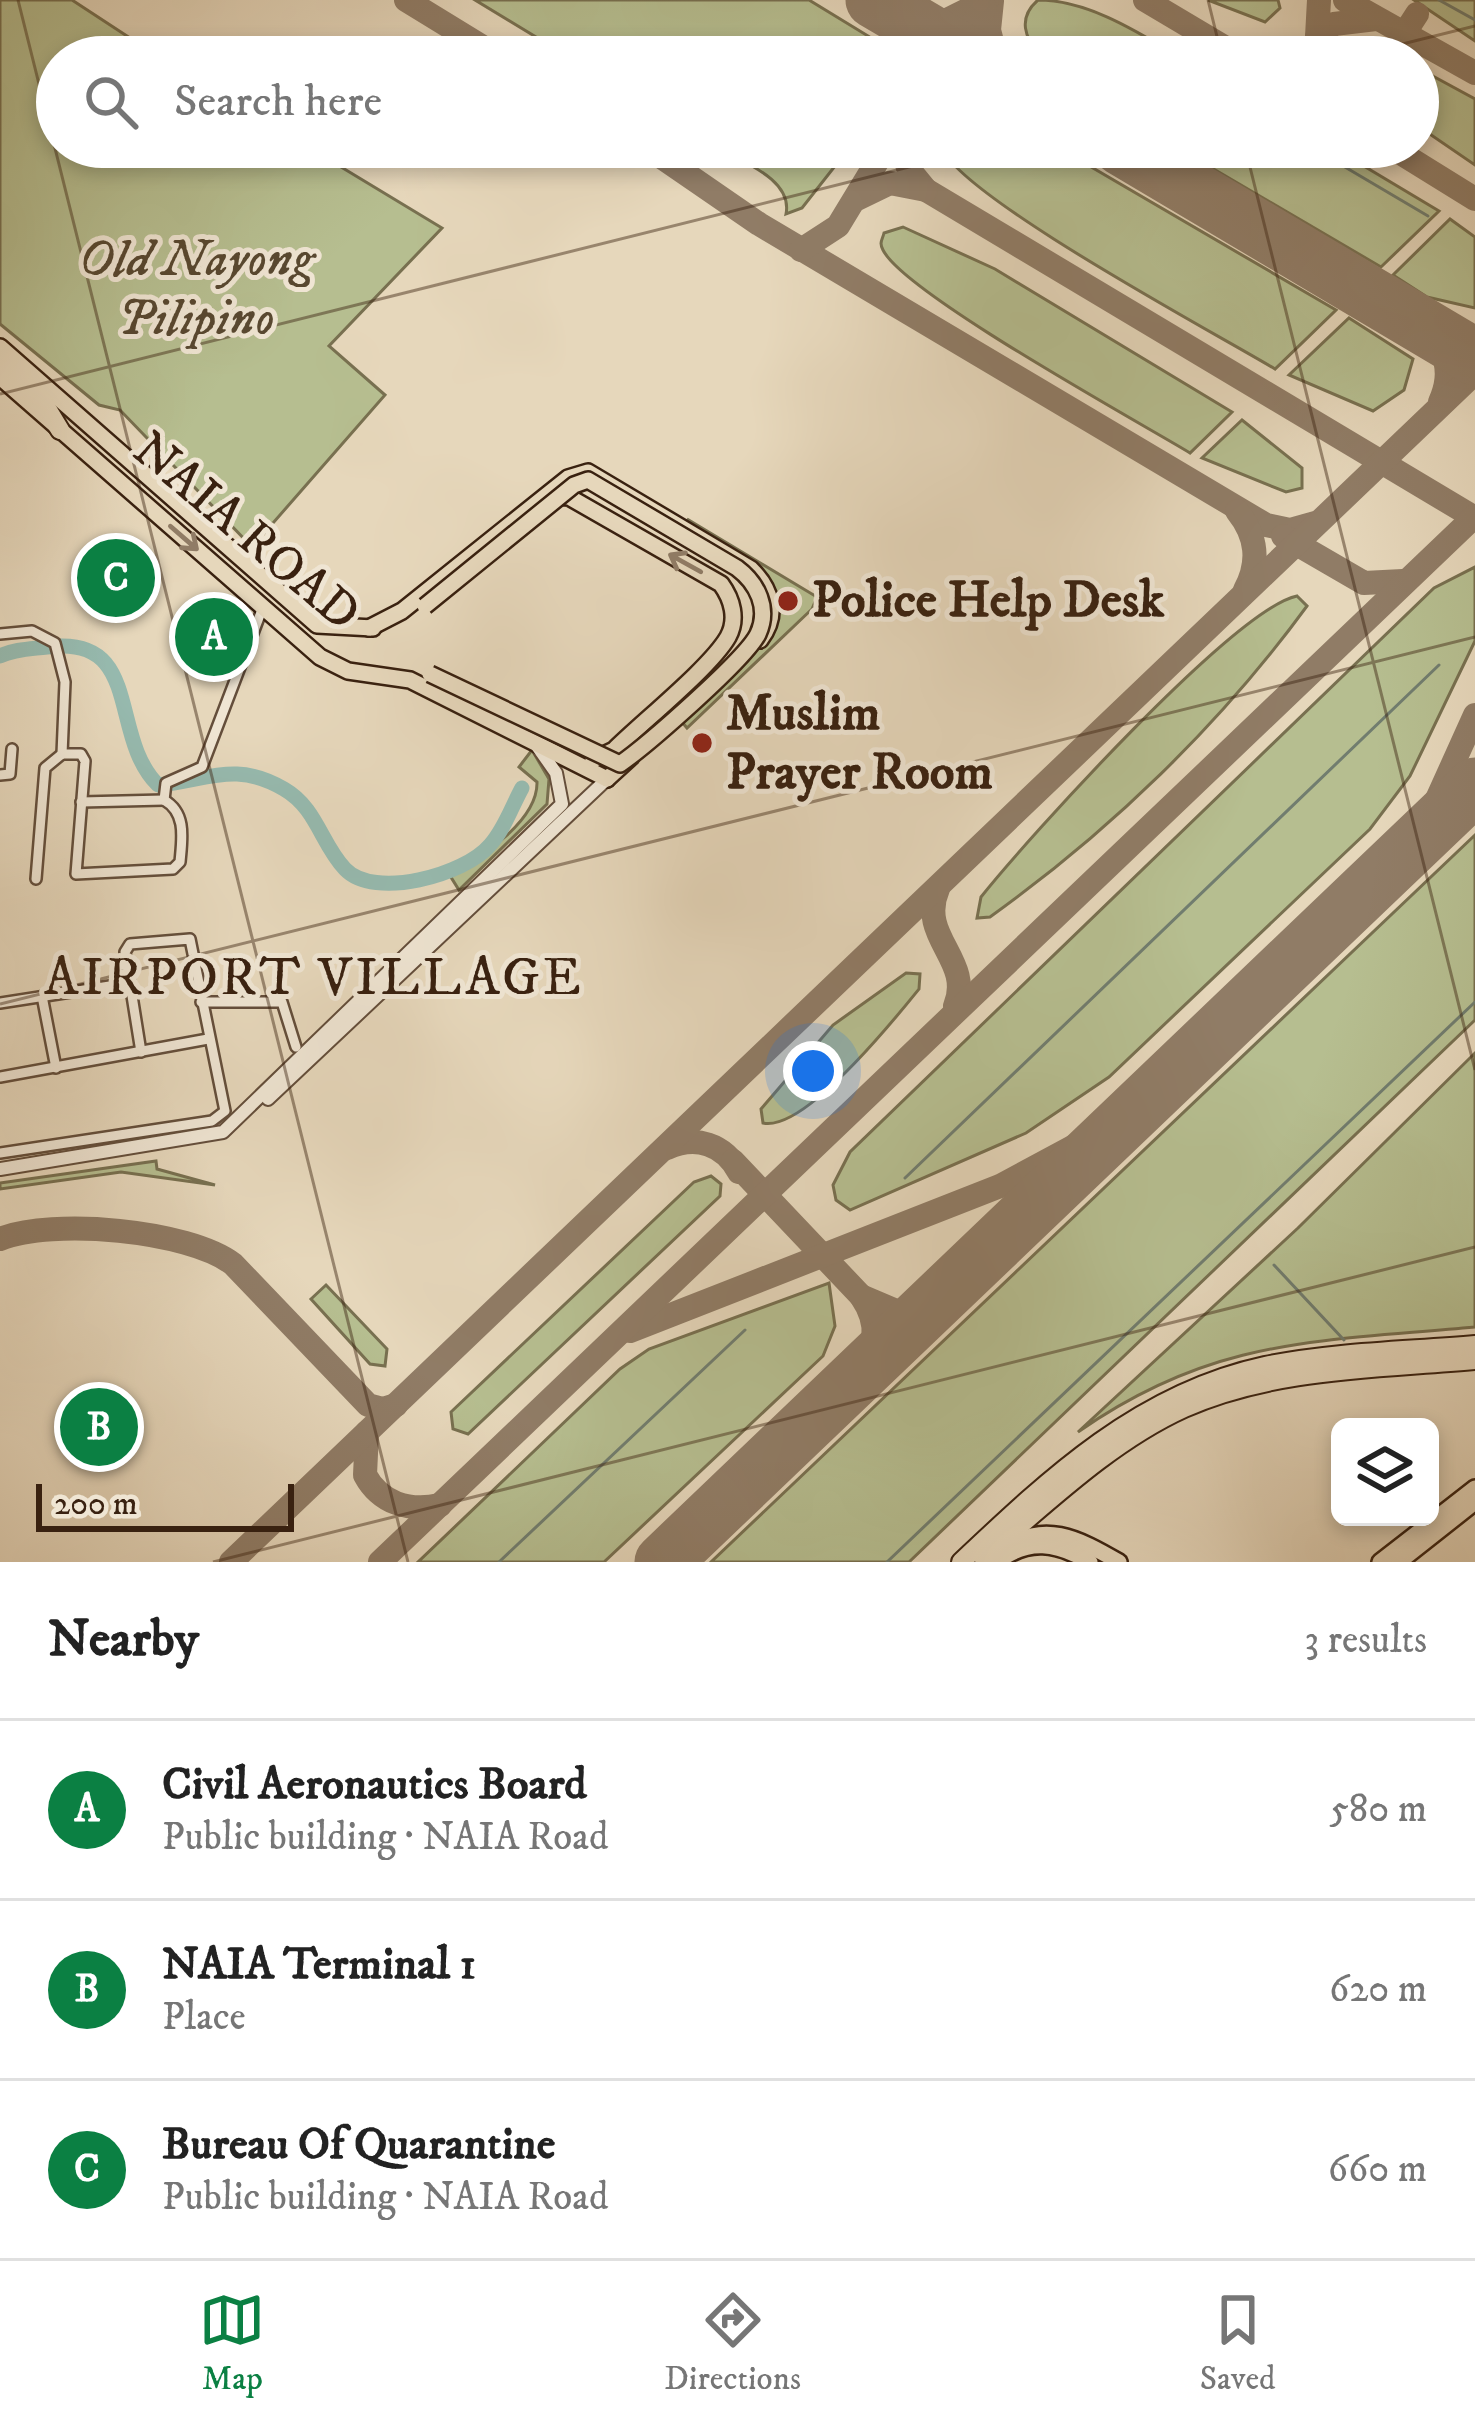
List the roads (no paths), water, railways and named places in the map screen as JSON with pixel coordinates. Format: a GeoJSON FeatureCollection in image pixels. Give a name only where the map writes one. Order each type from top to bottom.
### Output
{"type":"FeatureCollection","features":[{"type":"Feature","properties":{"kind":"highway"},"geometry":{"type":"LineString","coordinates":[[0,363],[40,397],[60,430]]}},
{"type":"Feature","properties":{"kind":"highway"},"geometry":{"type":"LineString","coordinates":[[961,1562],[1070,1461],[1187,1390],[1279,1364],[1475,1345]]}},
{"type":"Feature","properties":{"kind":"highway"},"geometry":{"type":"LineString","coordinates":[[977,1562],[1099,1461],[1186,1407],[1298,1376],[1475,1360]]}},
{"type":"Feature","properties":{"kind":"main road","name":"NAIA ROAD"},"geometry":{"type":"LineString","coordinates":[[0,347],[316,625],[369,628]]}},
{"type":"Feature","properties":{"kind":"main road","name":"NAIA ROAD"},"geometry":{"type":"LineString","coordinates":[[0,378],[320,657],[348,671],[388,675],[432,690],[607,778]]}},
{"type":"Feature","properties":{"kind":"main road"},"geometry":{"type":"LineString","coordinates":[[369,628],[402,611],[544,496],[575,474],[588,472],[754,572],[768,589],[771,620],[762,638],[607,778]]}},
{"type":"Feature","properties":{"kind":"main road"},"geometry":{"type":"LineString","coordinates":[[369,628],[407,618],[425,606],[574,485],[588,480],[737,568],[756,587],[762,612],[749,646],[620,764],[430,674],[388,675]]}},
{"type":"Feature","properties":{"kind":"main road"},"geometry":{"type":"LineString","coordinates":[[544,496],[569,497],[721,584],[730,596],[733,622],[718,649],[614,750],[578,761]]}},
{"type":"Feature","properties":{"kind":"main road"},"geometry":{"type":"LineString","coordinates":[[641,538],[659,512]]}},
{"type":"Feature","properties":{"kind":"main road"},"geometry":{"type":"LineString","coordinates":[[730,596],[754,572]]}},
{"type":"Feature","properties":{"kind":"main road"},"geometry":{"type":"LineString","coordinates":[[281,624],[296,607]]}},
{"type":"Feature","properties":{"kind":"main road"},"geometry":{"type":"LineString","coordinates":[[718,649],[726,671]]}},
{"type":"Feature","properties":{"kind":"main road"},"geometry":{"type":"LineString","coordinates":[[648,716],[662,730]]}},
{"type":"Feature","properties":{"kind":"main road"},"geometry":{"type":"LineString","coordinates":[[607,778],[614,750]]}},
{"type":"Feature","properties":{"kind":"main road"},"geometry":{"type":"LineString","coordinates":[[1380,1562],[1475,1488]]}},
{"type":"Feature","properties":{"kind":"main road"},"geometry":{"type":"LineString","coordinates":[[1400,1562],[1475,1502]]}},
{"type":"Feature","properties":{"kind":"main road"},"geometry":{"type":"LineString","coordinates":[[993,1562],[1031,1535],[1060,1533],[1119,1562]]}},
{"type":"Feature","properties":{"kind":"main road"},"geometry":{"type":"LineString","coordinates":[[993,1562],[1016,1550],[1044,1544],[1090,1562]]}},
{"type":"Feature","properties":{"kind":"street"},"geometry":{"type":"LineString","coordinates":[[164,800],[165,785],[202,767],[263,607]]}},
{"type":"Feature","properties":{"kind":"street"},"geometry":{"type":"LineString","coordinates":[[0,634],[32,631],[55,644],[65,682],[62,754]]}},
{"type":"Feature","properties":{"kind":"street"},"geometry":{"type":"LineString","coordinates":[[0,1173],[223,1132],[562,804],[556,773],[527,737]]}},
{"type":"Feature","properties":{"kind":"street"},"geometry":{"type":"LineString","coordinates":[[0,775],[10,774],[12,749]]}},
{"type":"Feature","properties":{"kind":"street"},"geometry":{"type":"LineString","coordinates":[[36,879],[45,768],[62,754],[84,757],[76,874],[166,871],[180,862],[179,814],[164,800],[81,802]]}},
{"type":"Feature","properties":{"kind":"street"},"geometry":{"type":"LineString","coordinates":[[0,1173],[227,1138],[607,778]]}},
{"type":"Feature","properties":{"kind":"street"},"geometry":{"type":"LineString","coordinates":[[0,1153],[212,1121],[224,1111],[190,939],[130,944],[125,952],[141,1052]]}},
{"type":"Feature","properties":{"kind":"street"},"geometry":{"type":"LineString","coordinates":[[0,1003],[129,982]]}},
{"type":"Feature","properties":{"kind":"street"},"geometry":{"type":"LineString","coordinates":[[42,997],[56,1068]]}},
{"type":"Feature","properties":{"kind":"street"},"geometry":{"type":"LineString","coordinates":[[201,1002],[280,1001],[296,1047]]}},
{"type":"Feature","properties":{"kind":"street"},"geometry":{"type":"LineString","coordinates":[[0,1077],[208,1039]]}},
{"type":"Feature","properties":{"kind":"waterway"},"geometry":{"type":"LineString","coordinates":[[1439,0],[1475,20]]}},
{"type":"Feature","properties":{"kind":"waterway"},"geometry":{"type":"LineString","coordinates":[[1347,168],[1428,216]]}},
{"type":"Feature","properties":{"kind":"waterway"},"geometry":{"type":"LineString","coordinates":[[0,656],[47,647],[78,647],[98,656],[112,672],[133,741],[158,785],[235,774],[266,780],[304,806],[345,869],[376,883],[419,880],[478,856],[495,839],[522,788]]}},
{"type":"Feature","properties":{"kind":"waterway"},"geometry":{"type":"LineString","coordinates":[[905,1178],[1439,665]]}},
{"type":"Feature","properties":{"kind":"waterway"},"geometry":{"type":"LineString","coordinates":[[887,1562],[1475,1002]]}},
{"type":"Feature","properties":{"kind":"waterway"},"geometry":{"type":"LineString","coordinates":[[1274,1265],[1344,1340]]}},
{"type":"Feature","properties":{"kind":"waterway"},"geometry":{"type":"LineString","coordinates":[[499,1562],[745,1330]]}},
{"type":"Feature","properties":{"kind":"place","name":"Bureau Of Quarantine"},"geometry":{"type":"Point","coordinates":[116,578]}},
{"type":"Feature","properties":{"kind":"place","name":"Police Help Desk"},"geometry":{"type":"Point","coordinates":[788,601]}},
{"type":"Feature","properties":{"kind":"place","name":"Civil Aeronautics Board"},"geometry":{"type":"Point","coordinates":[214,637]}},
{"type":"Feature","properties":{"kind":"place","name":"Muslim Prayer Room"},"geometry":{"type":"Point","coordinates":[702,743]}},
{"type":"Feature","properties":{"kind":"place","name":"NAIA Terminal 1"},"geometry":{"type":"Point","coordinates":[99,1427]}},
{"type":"Feature","properties":{"kind":"district","name":"AIRPORT VILLAGE"},"geometry":{"type":"Point","coordinates":[314,978]}},
{"type":"Feature","properties":{"kind":"park label","name":"Old Nayong Pilipino"},"geometry":{"type":"Point","coordinates":[196,289]}}]}
